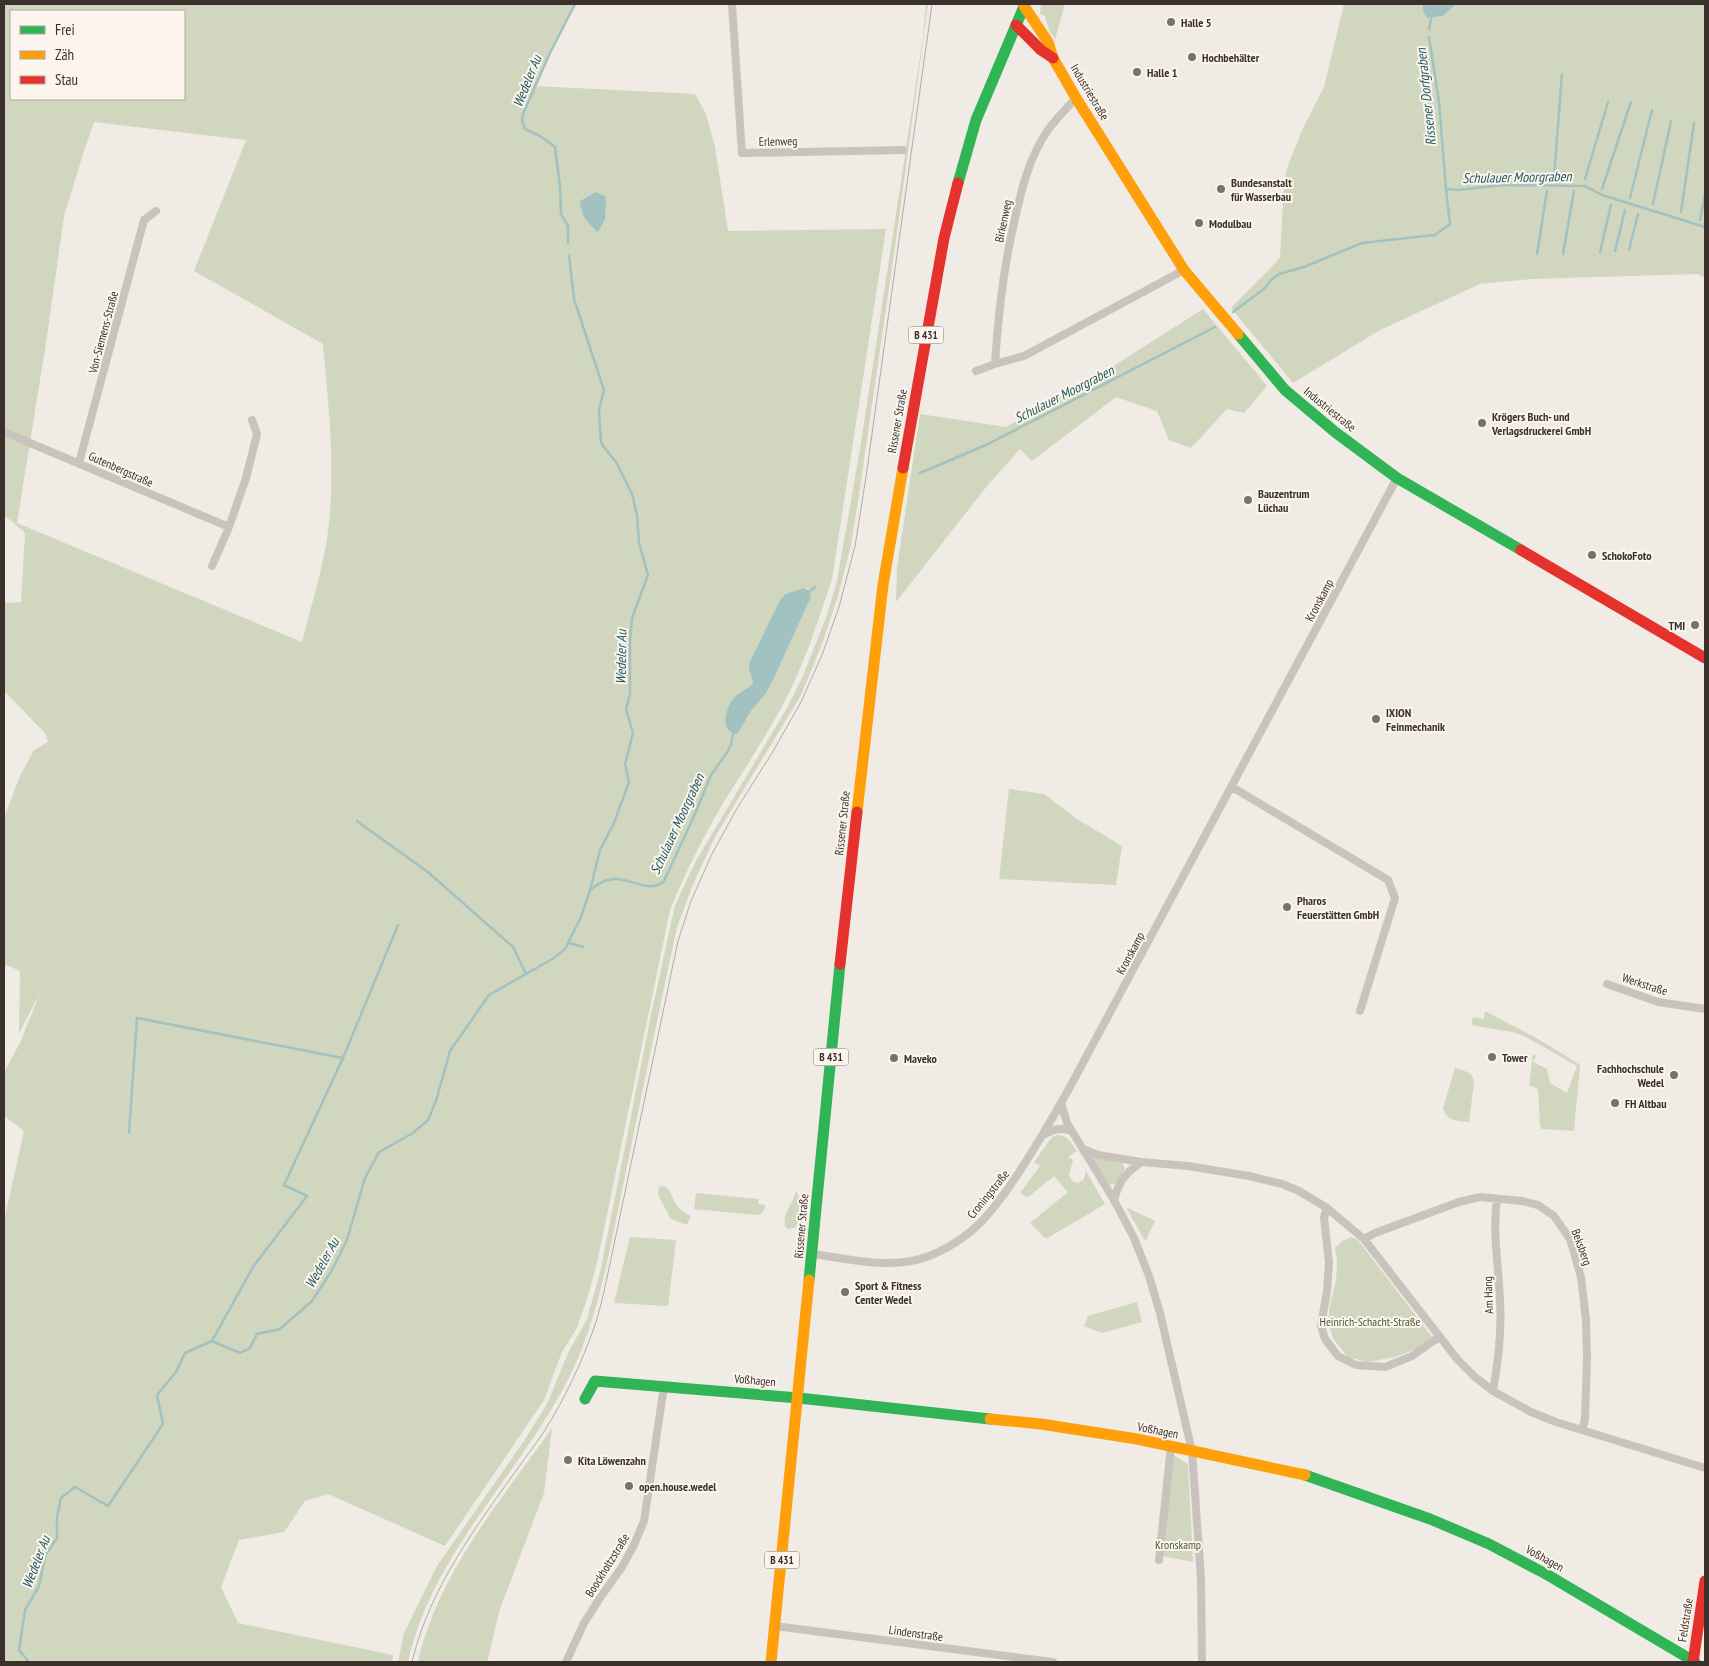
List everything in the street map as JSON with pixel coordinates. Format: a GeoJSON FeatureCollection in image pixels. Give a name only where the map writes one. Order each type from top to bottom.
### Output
{"type":"FeatureCollection","features":[{"type":"Feature","properties":{"kind":"street","name":"Erlenweg"},"geometry":{"type":"LineString","coordinates":[[732,4],[742,152],[903,150]]}},
{"type":"Feature","properties":{"kind":"street","name":"Rissener Straße"},"geometry":{"type":"LineString","coordinates":[[771,1662],[799,1398],[838,983],[883,585],[926,334],[952,204],[976,120],[1025,5]]}},
{"type":"Feature","properties":{"kind":"street","name":"Industriestraße"},"geometry":{"type":"LineString","coordinates":[[1025,5],[1048,42],[1053,58],[1076,98],[1184,270],[1285,390],[1335,432],[1397,478],[1705,658]]}},
{"type":"Feature","properties":{"kind":"street","name":"Industriestraße"},"geometry":{"type":"LineString","coordinates":[[1016,25],[1041,50],[1053,58]]}},
{"type":"Feature","properties":{"kind":"street","name":"Birkenweg"},"geometry":{"type":"LineString","coordinates":[[995,364],[998,311],[1005,265],[1020,196],[1032,160],[1048,130],[1076,98]]}},
{"type":"Feature","properties":{"kind":"street","name":"Von-Siemens-Straße"},"geometry":{"type":"LineString","coordinates":[[79,463],[144,220],[156,211]]}},
{"type":"Feature","properties":{"kind":"street"},"geometry":{"type":"LineString","coordinates":[[976,371],[1024,356],[1184,270]]}},
{"type":"Feature","properties":{"kind":"street"},"geometry":{"type":"LineString","coordinates":[[212,566],[230,527],[246,478],[257,434],[252,420]]}},
{"type":"Feature","properties":{"kind":"street","name":"Gutenbergstraße"},"geometry":{"type":"LineString","coordinates":[[4,432],[230,527]]}},
{"type":"Feature","properties":{"kind":"street","name":"Kronskamp"},"geometry":{"type":"LineString","coordinates":[[1061,1103],[1397,478]]}},
{"type":"Feature","properties":{"kind":"street"},"geometry":{"type":"LineString","coordinates":[[1232,787],[1388,880],[1395,898],[1360,1011]]}},
{"type":"Feature","properties":{"kind":"street","name":"Werkstraße"},"geometry":{"type":"LineString","coordinates":[[1607,984],[1658,1002],[1705,1009]]}},
{"type":"Feature","properties":{"kind":"street","name":"Croningstraße"},"geometry":{"type":"LineString","coordinates":[[812,1254],[889,1263],[912,1261],[955,1243],[978,1225],[1013,1181],[1043,1136],[1061,1103]]}},
{"type":"Feature","properties":{"kind":"street"},"geometry":{"type":"LineString","coordinates":[[1061,1103],[1067,1123],[1114,1200],[1134,1238],[1155,1293],[1192,1451],[1201,1579],[1202,1662]]}},
{"type":"Feature","properties":{"kind":"street"},"geometry":{"type":"LineString","coordinates":[[1043,1136],[1056,1128],[1072,1131]]}},
{"type":"Feature","properties":{"kind":"street"},"geometry":{"type":"LineString","coordinates":[[1083,1149],[1098,1155],[1141,1162],[1188,1166],[1264,1179],[1298,1191],[1327,1208],[1364,1240],[1457,1360],[1475,1377],[1494,1390],[1531,1412],[1582,1430],[1705,1468]]}},
{"type":"Feature","properties":{"kind":"street"},"geometry":{"type":"LineString","coordinates":[[1114,1200],[1118,1186],[1125,1174],[1141,1162]]}},
{"type":"Feature","properties":{"kind":"street","name":"Beksberg"},"geometry":{"type":"LineString","coordinates":[[1364,1240],[1459,1202],[1480,1197],[1522,1201],[1538,1205],[1554,1216],[1570,1239],[1581,1277],[1586,1320],[1587,1359],[1585,1419],[1582,1430]]}},
{"type":"Feature","properties":{"kind":"street","name":"Am Hang"},"geometry":{"type":"LineString","coordinates":[[1494,1390],[1501,1305],[1495,1215],[1497,1199]]}},
{"type":"Feature","properties":{"kind":"street"},"geometry":{"type":"LineString","coordinates":[[1327,1208],[1324,1217],[1329,1263],[1327,1292],[1321,1326],[1324,1339],[1338,1356],[1356,1365],[1385,1367],[1412,1356],[1439,1337]]}},
{"type":"Feature","properties":{"kind":"street","name":"Voßhagen"},"geometry":{"type":"LineString","coordinates":[[585,1399],[595,1380],[799,1398],[1041,1424],[1171,1446],[1285,1470],[1315,1478],[1430,1519],[1489,1544],[1546,1574],[1694,1662]]}},
{"type":"Feature","properties":{"kind":"street","name":"Boockholtzstraße"},"geometry":{"type":"LineString","coordinates":[[566,1662],[584,1623],[622,1567],[644,1521],[664,1386]]}},
{"type":"Feature","properties":{"kind":"street"},"geometry":{"type":"LineString","coordinates":[[1159,1560],[1171,1446]]}},
{"type":"Feature","properties":{"kind":"street","name":"Feldstraße"},"geometry":{"type":"LineString","coordinates":[[1694,1662],[1705,1581]]}},
{"type":"Feature","properties":{"kind":"street","name":"Lindenstraße"},"geometry":{"type":"LineString","coordinates":[[775,1626],[1053,1662]]}},
{"type":"Feature","properties":{"kind":"green space"},"geometry":{"type":"Polygon","coordinates":[[[4,4],[575,4],[535,86],[695,94],[706,114],[715,147],[728,231],[886,229],[832,579],[796,678],[780,710],[709,828],[670,910],[597,1263],[577,1328],[562,1352],[544,1400],[445,1546],[328,1494],[305,1501],[284,1532],[239,1540],[221,1587],[238,1623],[393,1655],[392,1662],[4,1662],[4,1221],[24,1131],[4,1116],[4,1072],[20,1043],[40,993],[19,1033],[20,971],[4,964],[4,818],[20,776],[34,750],[48,742],[45,733],[4,691],[4,603],[21,602],[25,533],[4,517],[4,4]],[[94,122],[64,216],[17,523],[302,642],[326,545],[331,495],[331,445],[323,344],[194,271],[246,140],[94,122]],[[804,588],[785,594],[780,600],[750,661],[753,683],[735,697],[747,720],[751,711],[774,678],[811,597],[808,589],[804,588]]]}},
{"type":"Feature","properties":{"kind":"green space"},"geometry":{"type":"Polygon","coordinates":[[[926,4],[928,4],[897,233],[858,501],[851,545],[838,596],[822,644],[801,695],[715,837],[694,882],[677,927],[599,1297],[575,1365],[533,1439],[459,1545],[438,1582],[420,1621],[408,1662],[398,1662],[404,1633],[437,1566],[524,1441],[548,1402],[568,1353],[587,1319],[600,1273],[651,1015],[675,905],[697,859],[787,708],[803,676],[827,615],[837,581],[861,443],[923,37],[926,4]]]}},
{"type":"Feature","properties":{"kind":"green space"},"geometry":{"type":"Polygon","coordinates":[[[1041,4],[1065,4],[1055,39],[1049,30],[1045,16],[1040,14],[1041,4]]]}},
{"type":"Feature","properties":{"kind":"green space"},"geometry":{"type":"Polygon","coordinates":[[[1344,4],[1422,4],[1427,18],[1443,16],[1456,4],[1705,4],[1705,278],[1697,274],[1531,279],[1480,284],[1380,330],[1293,383],[1231,308],[1280,258],[1284,184],[1288,165],[1303,128],[1324,87],[1344,4]]]}},
{"type":"Feature","properties":{"kind":"green space"},"geometry":{"type":"Polygon","coordinates":[[[1203,309],[1267,386],[1244,413],[1227,409],[1191,448],[1169,440],[1157,411],[1116,397],[1032,461],[1020,449],[987,486],[896,602],[897,567],[920,414],[1006,427],[1104,372],[1203,309]]]}},
{"type":"Feature","properties":{"kind":"green space"},"geometry":{"type":"Polygon","coordinates":[[[1009,789],[1044,794],[1077,819],[1122,846],[1116,885],[999,879],[1009,789]]]}},
{"type":"Feature","properties":{"kind":"green space"},"geometry":{"type":"Polygon","coordinates":[[[1485,1011],[1547,1044],[1580,1065],[1574,1131],[1542,1129],[1540,1126],[1538,1089],[1529,1085],[1533,1054],[1536,1056],[1533,1062],[1547,1069],[1550,1083],[1567,1093],[1577,1066],[1524,1036],[1471,1025],[1473,1017],[1484,1019],[1485,1011]]]}},
{"type":"Feature","properties":{"kind":"green space"},"geometry":{"type":"Polygon","coordinates":[[[1455,1068],[1468,1072],[1474,1082],[1469,1122],[1450,1118],[1443,1108],[1455,1068]]]}},
{"type":"Feature","properties":{"kind":"green space"},"geometry":{"type":"Polygon","coordinates":[[[1058,1135],[1067,1138],[1077,1151],[1068,1157],[1073,1160],[1069,1175],[1073,1182],[1079,1183],[1083,1181],[1086,1171],[1105,1204],[1046,1239],[1030,1223],[1068,1192],[1054,1176],[1028,1197],[1020,1193],[1040,1166],[1034,1162],[1052,1137],[1058,1135]]]}},
{"type":"Feature","properties":{"kind":"green space"},"geometry":{"type":"Polygon","coordinates":[[[1093,1158],[1122,1163],[1125,1169],[1115,1184],[1109,1185],[1093,1158]]]}},
{"type":"Feature","properties":{"kind":"green space"},"geometry":{"type":"Polygon","coordinates":[[[662,1186],[669,1191],[679,1208],[691,1216],[687,1225],[671,1219],[658,1195],[659,1187],[662,1186]]]}},
{"type":"Feature","properties":{"kind":"green space"},"geometry":{"type":"Polygon","coordinates":[[[796,1191],[800,1199],[802,1213],[796,1225],[797,1227],[788,1229],[784,1222],[785,1217],[796,1191]]]}},
{"type":"Feature","properties":{"kind":"green space"},"geometry":{"type":"Polygon","coordinates":[[[696,1193],[759,1199],[758,1204],[765,1205],[765,1208],[758,1215],[694,1209],[696,1193]]]}},
{"type":"Feature","properties":{"kind":"green space"},"geometry":{"type":"Polygon","coordinates":[[[1127,1209],[1155,1221],[1146,1240],[1127,1209]]]}},
{"type":"Feature","properties":{"kind":"green space"},"geometry":{"type":"Polygon","coordinates":[[[630,1237],[676,1240],[668,1306],[614,1303],[630,1237]]]}},
{"type":"Feature","properties":{"kind":"green space","name":"Heinrich-Schacht-Straße"},"geometry":{"type":"Polygon","coordinates":[[[1351,1237],[1358,1240],[1432,1337],[1416,1349],[1395,1357],[1368,1362],[1348,1357],[1334,1340],[1328,1323],[1330,1304],[1336,1281],[1337,1259],[1335,1248],[1341,1242],[1351,1237]]]}},
{"type":"Feature","properties":{"kind":"green space"},"geometry":{"type":"Polygon","coordinates":[[[1137,1302],[1142,1322],[1102,1333],[1084,1326],[1088,1316],[1137,1302]]]}},
{"type":"Feature","properties":{"kind":"green space"},"geometry":{"type":"Polygon","coordinates":[[[552,1428],[544,1493],[500,1609],[487,1662],[418,1662],[427,1630],[456,1568],[473,1539],[552,1428]]]}},
{"type":"Feature","properties":{"kind":"green space","name":"Kronskamp"},"geometry":{"type":"Polygon","coordinates":[[[1172,1454],[1188,1464],[1193,1562],[1162,1556],[1172,1454]]]}},
{"type":"Feature","properties":{"kind":"water"},"geometry":{"type":"Polygon","coordinates":[[[1422,4],[1456,4],[1443,16],[1427,18],[1422,4]]]}},
{"type":"Feature","properties":{"kind":"water"},"geometry":{"type":"Polygon","coordinates":[[[596,192],[606,197],[605,219],[598,232],[585,219],[580,201],[596,192]]]}},
{"type":"Feature","properties":{"kind":"water"},"geometry":{"type":"Polygon","coordinates":[[[804,588],[810,591],[811,597],[774,678],[766,693],[751,711],[738,733],[731,732],[726,724],[729,707],[736,696],[753,683],[749,669],[750,661],[780,600],[785,594],[804,588]]]}},
{"type":"Feature","properties":{"kind":"waterway","name":"Wedeler Au"},"geometry":{"type":"LineString","coordinates":[[568,243],[568,226],[561,214],[555,147],[540,136],[525,129],[522,120],[550,53],[575,4]]}},
{"type":"Feature","properties":{"kind":"waterway","name":"Rissener Dorfgraben"},"geometry":{"type":"LineString","coordinates":[[1429,29],[1432,14]]}},
{"type":"Feature","properties":{"kind":"waterway","name":"Rissener Dorfgraben"},"geometry":{"type":"LineString","coordinates":[[1429,37],[1439,102],[1446,189]]}},
{"type":"Feature","properties":{"kind":"waterway"},"geometry":{"type":"LineString","coordinates":[[1554,177],[1562,74]]}},
{"type":"Feature","properties":{"kind":"waterway"},"geometry":{"type":"LineString","coordinates":[[1585,179],[1608,102]]}},
{"type":"Feature","properties":{"kind":"waterway"},"geometry":{"type":"LineString","coordinates":[[1602,189],[1631,102]]}},
{"type":"Feature","properties":{"kind":"waterway"},"geometry":{"type":"LineString","coordinates":[[1630,198],[1652,110]]}},
{"type":"Feature","properties":{"kind":"waterway"},"geometry":{"type":"LineString","coordinates":[[1653,204],[1671,121]]}},
{"type":"Feature","properties":{"kind":"waterway"},"geometry":{"type":"LineString","coordinates":[[1681,212],[1694,123]]}},
{"type":"Feature","properties":{"kind":"waterway","name":"Schulauer Moorgraben"},"geometry":{"type":"LineString","coordinates":[[1233,312],[1265,288],[1279,274],[1304,267],[1362,243],[1435,235],[1450,224],[1446,189],[1458,190],[1502,185],[1585,186],[1602,195],[1705,227]]}},
{"type":"Feature","properties":{"kind":"waterway"},"geometry":{"type":"LineString","coordinates":[[1537,254],[1547,191]]}},
{"type":"Feature","properties":{"kind":"waterway"},"geometry":{"type":"LineString","coordinates":[[1563,254],[1574,191]]}},
{"type":"Feature","properties":{"kind":"waterway"},"geometry":{"type":"LineString","coordinates":[[1700,220],[1705,194]]}},
{"type":"Feature","properties":{"kind":"waterway"},"geometry":{"type":"LineString","coordinates":[[1600,252],[1611,205]]}},
{"type":"Feature","properties":{"kind":"waterway"},"geometry":{"type":"LineString","coordinates":[[1615,251],[1625,210]]}},
{"type":"Feature","properties":{"kind":"waterway"},"geometry":{"type":"LineString","coordinates":[[1629,250],[1638,214]]}},
{"type":"Feature","properties":{"kind":"waterway","name":"Wedeler Au"},"geometry":{"type":"LineString","coordinates":[[29,1662],[19,1650],[25,1610],[39,1586],[45,1556],[57,1538],[57,1517],[61,1498],[75,1487],[108,1506],[163,1424],[157,1395],[176,1372],[185,1353],[212,1341],[240,1353],[250,1348],[257,1334],[280,1329],[312,1301],[331,1272],[347,1240],[365,1178],[379,1152],[413,1133],[428,1120],[436,1101],[450,1051],[489,995],[554,958],[565,949],[581,917],[600,850],[614,823],[629,782],[625,764],[633,733],[626,709],[630,694],[632,618],[648,575],[639,543],[637,515],[632,494],[616,462],[601,442],[599,409],[604,390],[574,299],[569,256]]}},
{"type":"Feature","properties":{"kind":"waterway","name":"Schulauer Moorgraben"},"geometry":{"type":"LineString","coordinates":[[920,473],[986,445],[1215,327]]}},
{"type":"Feature","properties":{"kind":"waterway"},"geometry":{"type":"LineString","coordinates":[[810,591],[815,587]]}},
{"type":"Feature","properties":{"kind":"waterway","name":"Schulauer Moorgraben"},"geometry":{"type":"LineString","coordinates":[[591,890],[601,882],[611,879],[648,886],[657,885],[664,881],[711,775],[728,751],[733,734]]}},
{"type":"Feature","properties":{"kind":"waterway"},"geometry":{"type":"LineString","coordinates":[[357,821],[429,873],[513,947],[526,974]]}},
{"type":"Feature","properties":{"kind":"waterway"},"geometry":{"type":"LineString","coordinates":[[212,1341],[253,1267],[307,1196],[284,1185],[343,1058],[398,925]]}},
{"type":"Feature","properties":{"kind":"waterway","name":"Wedeler Au"},"geometry":{"type":"LineString","coordinates":[[569,943],[583,947]]}},
{"type":"Feature","properties":{"kind":"waterway"},"geometry":{"type":"LineString","coordinates":[[129,1133],[137,1018],[343,1058]]}},
{"type":"Feature","properties":{"kind":"tram line"},"geometry":{"type":"LineString","coordinates":[[412,1662],[420,1634],[431,1607],[457,1557],[489,1508],[545,1430],[566,1393],[584,1355],[602,1301],[678,941],[691,901],[712,854],[736,810],[801,702],[822,655],[839,607],[855,546],[866,477],[932,4]]}},
{"type":"Feature","properties":{"kind":"traffic: fast"},"geometry":{"type":"LineString","coordinates":[[958,183],[976,120],[1025,4]]}},
{"type":"Feature","properties":{"kind":"traffic: fast"},"geometry":{"type":"LineString","coordinates":[[1238,334],[1285,390],[1335,432],[1397,478],[1521,550]]}},
{"type":"Feature","properties":{"kind":"traffic: fast"},"geometry":{"type":"LineString","coordinates":[[809,1280],[840,964]]}},
{"type":"Feature","properties":{"kind":"traffic: fast"},"geometry":{"type":"LineString","coordinates":[[585,1399],[595,1381],[799,1398],[990,1419]]}},
{"type":"Feature","properties":{"kind":"traffic: fast"},"geometry":{"type":"LineString","coordinates":[[1305,1475],[1430,1519],[1489,1544],[1546,1574],[1695,1662]]}},
{"type":"Feature","properties":{"kind":"traffic: slow"},"geometry":{"type":"LineString","coordinates":[[1024,6],[1048,42],[1053,58],[1076,98],[1184,270],[1238,334]]}},
{"type":"Feature","properties":{"kind":"traffic: slow"},"geometry":{"type":"LineString","coordinates":[[857,812],[883,585],[903,468]]}},
{"type":"Feature","properties":{"kind":"traffic: slow"},"geometry":{"type":"LineString","coordinates":[[771,1662],[809,1280]]}},
{"type":"Feature","properties":{"kind":"traffic: slow"},"geometry":{"type":"LineString","coordinates":[[990,1419],[1041,1424],[1137,1439],[1305,1475]]}},
{"type":"Feature","properties":{"kind":"traffic: jam"},"geometry":{"type":"LineString","coordinates":[[1016,25],[1041,50],[1053,58]]}},
{"type":"Feature","properties":{"kind":"traffic: jam"},"geometry":{"type":"LineString","coordinates":[[903,468],[944,238],[958,183]]}},
{"type":"Feature","properties":{"kind":"traffic: jam"},"geometry":{"type":"LineString","coordinates":[[1521,550],[1705,658]]}},
{"type":"Feature","properties":{"kind":"traffic: jam"},"geometry":{"type":"LineString","coordinates":[[840,964],[857,812]]}},
{"type":"Feature","properties":{"kind":"traffic: jam"},"geometry":{"type":"LineString","coordinates":[[1693,1662],[1705,1581]]}},
{"type":"Feature","properties":{"kind":"place","name":"Halle 5"},"geometry":{"type":"Point","coordinates":[1171,22]}},
{"type":"Feature","properties":{"kind":"place","name":"Hochbehälter"},"geometry":{"type":"Point","coordinates":[1192,57]}},
{"type":"Feature","properties":{"kind":"place","name":"Halle 1"},"geometry":{"type":"Point","coordinates":[1137,72]}},
{"type":"Feature","properties":{"kind":"place","name":"Bundesanstalt für Wasserbau"},"geometry":{"type":"Point","coordinates":[1221,189]}},
{"type":"Feature","properties":{"kind":"place","name":"Modulbau"},"geometry":{"type":"Point","coordinates":[1199,223]}},
{"type":"Feature","properties":{"kind":"place","name":"Krögers Buch- und Verlagsdruckerei GmbH"},"geometry":{"type":"Point","coordinates":[1482,423]}},
{"type":"Feature","properties":{"kind":"place","name":"Bauzentrum Lüchau"},"geometry":{"type":"Point","coordinates":[1248,500]}},
{"type":"Feature","properties":{"kind":"place","name":"SchokoFoto"},"geometry":{"type":"Point","coordinates":[1592,555]}},
{"type":"Feature","properties":{"kind":"place","name":"TMI"},"geometry":{"type":"Point","coordinates":[1695,625]}},
{"type":"Feature","properties":{"kind":"place","name":"IXION Feinmechanik"},"geometry":{"type":"Point","coordinates":[1376,719]}},
{"type":"Feature","properties":{"kind":"place","name":"Pharos Feuerstätten GmbH"},"geometry":{"type":"Point","coordinates":[1287,907]}},
{"type":"Feature","properties":{"kind":"place","name":"Tower"},"geometry":{"type":"Point","coordinates":[1492,1057]}},
{"type":"Feature","properties":{"kind":"place","name":"Maveko"},"geometry":{"type":"Point","coordinates":[894,1058]}},
{"type":"Feature","properties":{"kind":"place","name":"Fachhochschule Wedel"},"geometry":{"type":"Point","coordinates":[1674,1075]}},
{"type":"Feature","properties":{"kind":"place","name":"FH Altbau"},"geometry":{"type":"Point","coordinates":[1615,1103]}},
{"type":"Feature","properties":{"kind":"place","name":"Sport & Fitness Center Wedel"},"geometry":{"type":"Point","coordinates":[845,1292]}},
{"type":"Feature","properties":{"kind":"place","name":"Kita Löwenzahn"},"geometry":{"type":"Point","coordinates":[568,1460]}},
{"type":"Feature","properties":{"kind":"place","name":"open.house.wedel"},"geometry":{"type":"Point","coordinates":[629,1486]}}]}
